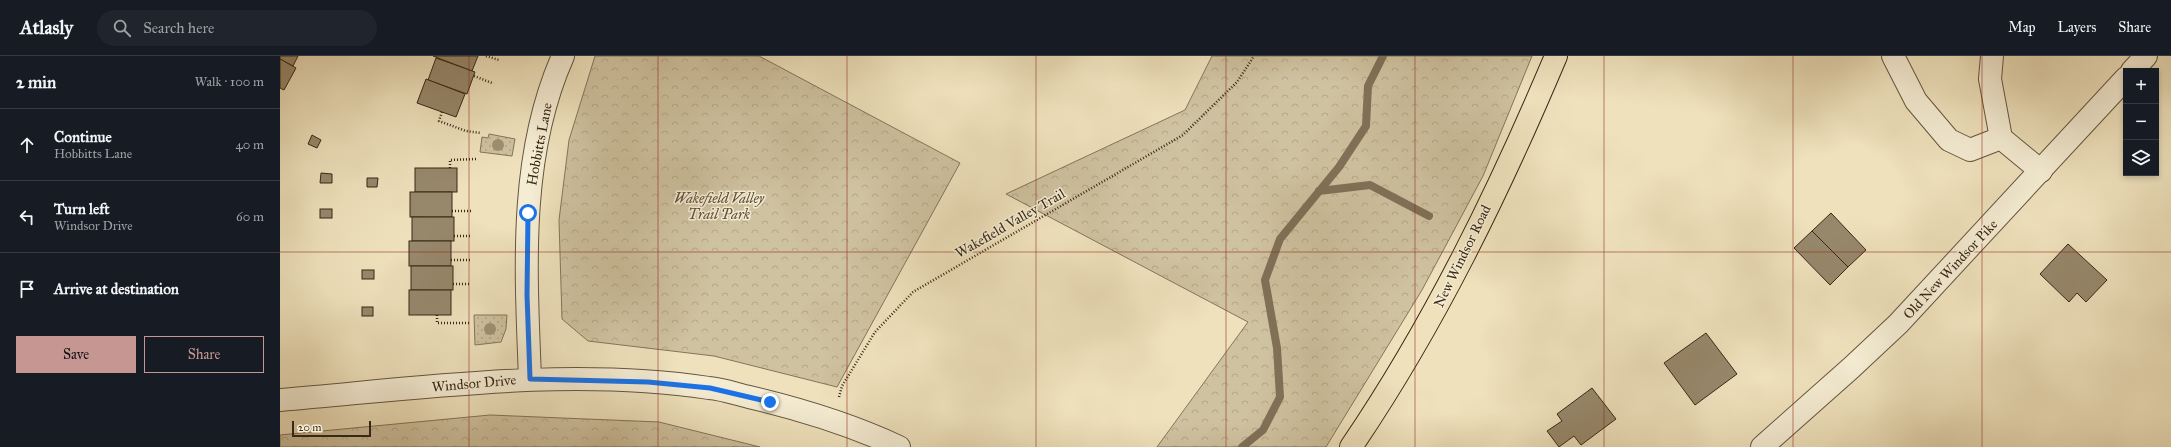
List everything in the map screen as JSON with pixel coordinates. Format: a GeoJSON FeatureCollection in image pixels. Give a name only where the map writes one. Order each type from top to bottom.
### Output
{"type":"FeatureCollection","features":[{"type":"Feature","properties":{"kind":"main road","name":"New Windsor Road"},"geometry":{"type":"LineString","coordinates":[[1351,447],[1373,415],[1434,313],[1498,184],[1556,56]]}},
{"type":"Feature","properties":{"kind":"street","name":"Hobbitts Lane"},"geometry":{"type":"LineString","coordinates":[[530,379],[527,295],[528,213],[533,164],[543,114],[563,56]]}},
{"type":"Feature","properties":{"kind":"street"},"geometry":{"type":"LineString","coordinates":[[1893,56],[1916,101],[1949,140],[1970,150],[2001,138]]}},
{"type":"Feature","properties":{"kind":"street"},"geometry":{"type":"LineString","coordinates":[[1992,56],[1990,79],[2001,138],[2041,171]]}},
{"type":"Feature","properties":{"kind":"street"},"geometry":{"type":"LineString","coordinates":[[2135,68],[2146,56]]}},
{"type":"Feature","properties":{"kind":"street","name":"Old New Windsor Pike"},"geometry":{"type":"LineString","coordinates":[[1762,447],[1824,393],[1898,324],[2123,81]]}},
{"type":"Feature","properties":{"kind":"street","name":"Windsor Drive"},"geometry":{"type":"LineString","coordinates":[[280,400],[530,379],[618,380],[710,388],[770,402],[832,421],[899,447]]}},
{"type":"Feature","properties":{"kind":"path"},"geometry":{"type":"LineString","coordinates":[[486,56],[499,60]]}},
{"type":"Feature","properties":{"kind":"path","name":"Wakefield Valley Trail"},"geometry":{"type":"LineString","coordinates":[[832,421],[842,386],[875,332],[912,292],[1183,135],[1237,82],[1254,56]]}},
{"type":"Feature","properties":{"kind":"path"},"geometry":{"type":"LineString","coordinates":[[474,76],[492,83]]}},
{"type":"Feature","properties":{"kind":"path"},"geometry":{"type":"LineString","coordinates":[[442,112],[439,121],[466,131],[481,133]]}},
{"type":"Feature","properties":{"kind":"path"},"geometry":{"type":"LineString","coordinates":[[450,168],[450,160],[476,159]]}},
{"type":"Feature","properties":{"kind":"path"},"geometry":{"type":"LineString","coordinates":[[452,211],[472,211]]}},
{"type":"Feature","properties":{"kind":"path"},"geometry":{"type":"LineString","coordinates":[[454,236],[471,236]]}},
{"type":"Feature","properties":{"kind":"path"},"geometry":{"type":"LineString","coordinates":[[450,260],[471,260]]}},
{"type":"Feature","properties":{"kind":"path"},"geometry":{"type":"LineString","coordinates":[[453,284],[471,284]]}},
{"type":"Feature","properties":{"kind":"path"},"geometry":{"type":"LineString","coordinates":[[437,315],[437,323],[471,323]]}},
{"type":"Feature","properties":{"kind":"green space","name":"Wakefield Valley Trail Park"},"geometry":{"type":"Polygon","coordinates":[[[595,56],[759,56],[960,163],[837,387],[714,356],[588,341],[562,319],[559,220],[569,140],[595,56]]]}},
{"type":"Feature","properties":{"kind":"green space"},"geometry":{"type":"Polygon","coordinates":[[[1212,56],[1532,56],[1483,176],[1422,290],[1326,447],[1157,447],[1248,322],[1006,194],[1185,110],[1212,56]]]}},
{"type":"Feature","properties":{"kind":"green space"},"geometry":{"type":"Polygon","coordinates":[[[489,134],[515,139],[512,156],[480,152],[482,137],[488,138],[489,134]]]}},
{"type":"Feature","properties":{"kind":"green space"},"geometry":{"type":"Polygon","coordinates":[[[474,315],[507,315],[506,329],[501,342],[475,345],[474,315]]]}},
{"type":"Feature","properties":{"kind":"green space"},"geometry":{"type":"Polygon","coordinates":[[[490,415],[659,422],[760,447],[280,447],[280,435],[490,415]]]}},
{"type":"Feature","properties":{"kind":"building"},"geometry":{"type":"Polygon","coordinates":[[[280,56],[298,56],[293,66],[280,59],[280,56]]]}},
{"type":"Feature","properties":{"kind":"building"},"geometry":{"type":"Polygon","coordinates":[[[433,56],[478,56],[472,71],[433,56]]]}},
{"type":"Feature","properties":{"kind":"building"},"geometry":{"type":"Polygon","coordinates":[[[436,58],[475,72],[467,94],[428,80],[436,58]]]}},
{"type":"Feature","properties":{"kind":"building"},"geometry":{"type":"Polygon","coordinates":[[[280,59],[296,68],[284,90],[280,88],[280,59]]]}},
{"type":"Feature","properties":{"kind":"building"},"geometry":{"type":"Polygon","coordinates":[[[426,79],[465,94],[456,117],[417,103],[426,79]]]}},
{"type":"Feature","properties":{"kind":"building"},"geometry":{"type":"Polygon","coordinates":[[[312,135],[321,140],[317,148],[308,144],[312,135]]]}},
{"type":"Feature","properties":{"kind":"building"},"geometry":{"type":"Polygon","coordinates":[[[415,168],[457,168],[457,192],[415,192],[415,168]]]}},
{"type":"Feature","properties":{"kind":"building"},"geometry":{"type":"Polygon","coordinates":[[[321,173],[332,174],[332,183],[320,183],[321,173]]]}},
{"type":"Feature","properties":{"kind":"building"},"geometry":{"type":"Polygon","coordinates":[[[367,178],[378,178],[377,187],[367,187],[367,178]]]}},
{"type":"Feature","properties":{"kind":"building"},"geometry":{"type":"Polygon","coordinates":[[[410,192],[452,192],[452,217],[410,217],[410,192]]]}},
{"type":"Feature","properties":{"kind":"building"},"geometry":{"type":"Polygon","coordinates":[[[320,209],[332,209],[332,218],[320,218],[320,209]]]}},
{"type":"Feature","properties":{"kind":"building"},"geometry":{"type":"Polygon","coordinates":[[[1831,213],[1866,250],[1848,267],[1812,231],[1831,213]]]}},
{"type":"Feature","properties":{"kind":"building"},"geometry":{"type":"Polygon","coordinates":[[[412,217],[454,217],[454,241],[412,241],[412,217]]]}},
{"type":"Feature","properties":{"kind":"building"},"geometry":{"type":"Polygon","coordinates":[[[1812,231],[1848,267],[1830,285],[1794,248],[1812,231]]]}},
{"type":"Feature","properties":{"kind":"building"},"geometry":{"type":"Polygon","coordinates":[[[409,241],[451,241],[451,266],[409,266],[409,241]]]}},
{"type":"Feature","properties":{"kind":"building"},"geometry":{"type":"Polygon","coordinates":[[[2068,244],[2107,280],[2086,302],[2077,293],[2069,302],[2040,274],[2068,244]]]}},
{"type":"Feature","properties":{"kind":"building"},"geometry":{"type":"Polygon","coordinates":[[[411,266],[453,266],[453,290],[411,290],[411,266]]]}},
{"type":"Feature","properties":{"kind":"building"},"geometry":{"type":"Polygon","coordinates":[[[362,270],[374,270],[374,279],[362,279],[362,270]]]}},
{"type":"Feature","properties":{"kind":"building"},"geometry":{"type":"Polygon","coordinates":[[[409,290],[451,290],[451,315],[409,315],[409,290]]]}},
{"type":"Feature","properties":{"kind":"building"},"geometry":{"type":"Polygon","coordinates":[[[362,307],[373,307],[373,316],[362,316],[362,307]]]}},
{"type":"Feature","properties":{"kind":"building"},"geometry":{"type":"Polygon","coordinates":[[[1706,333],[1737,374],[1695,405],[1664,363],[1706,333]]]}},
{"type":"Feature","properties":{"kind":"building"},"geometry":{"type":"Polygon","coordinates":[[[1592,388],[1616,419],[1581,445],[1574,436],[1559,447],[1547,431],[1562,421],[1557,414],[1592,388]]]}},
{"type":"Feature","properties":{"kind":"waterway"},"geometry":{"type":"LineString","coordinates":[[1242,447],[1263,430],[1280,397],[1277,348],[1265,280],[1280,239],[1339,167],[1366,126],[1368,86],[1383,56]]}},
{"type":"Feature","properties":{"kind":"waterway"},"geometry":{"type":"LineString","coordinates":[[1319,191],[1370,185],[1429,216]]}},
{"type":"Feature","properties":{"kind":"route"},"geometry":{"type":"LineString","coordinates":[[528,213],[527,295],[530,379],[595,379],[648,382],[710,388],[770,402]]}}]}
